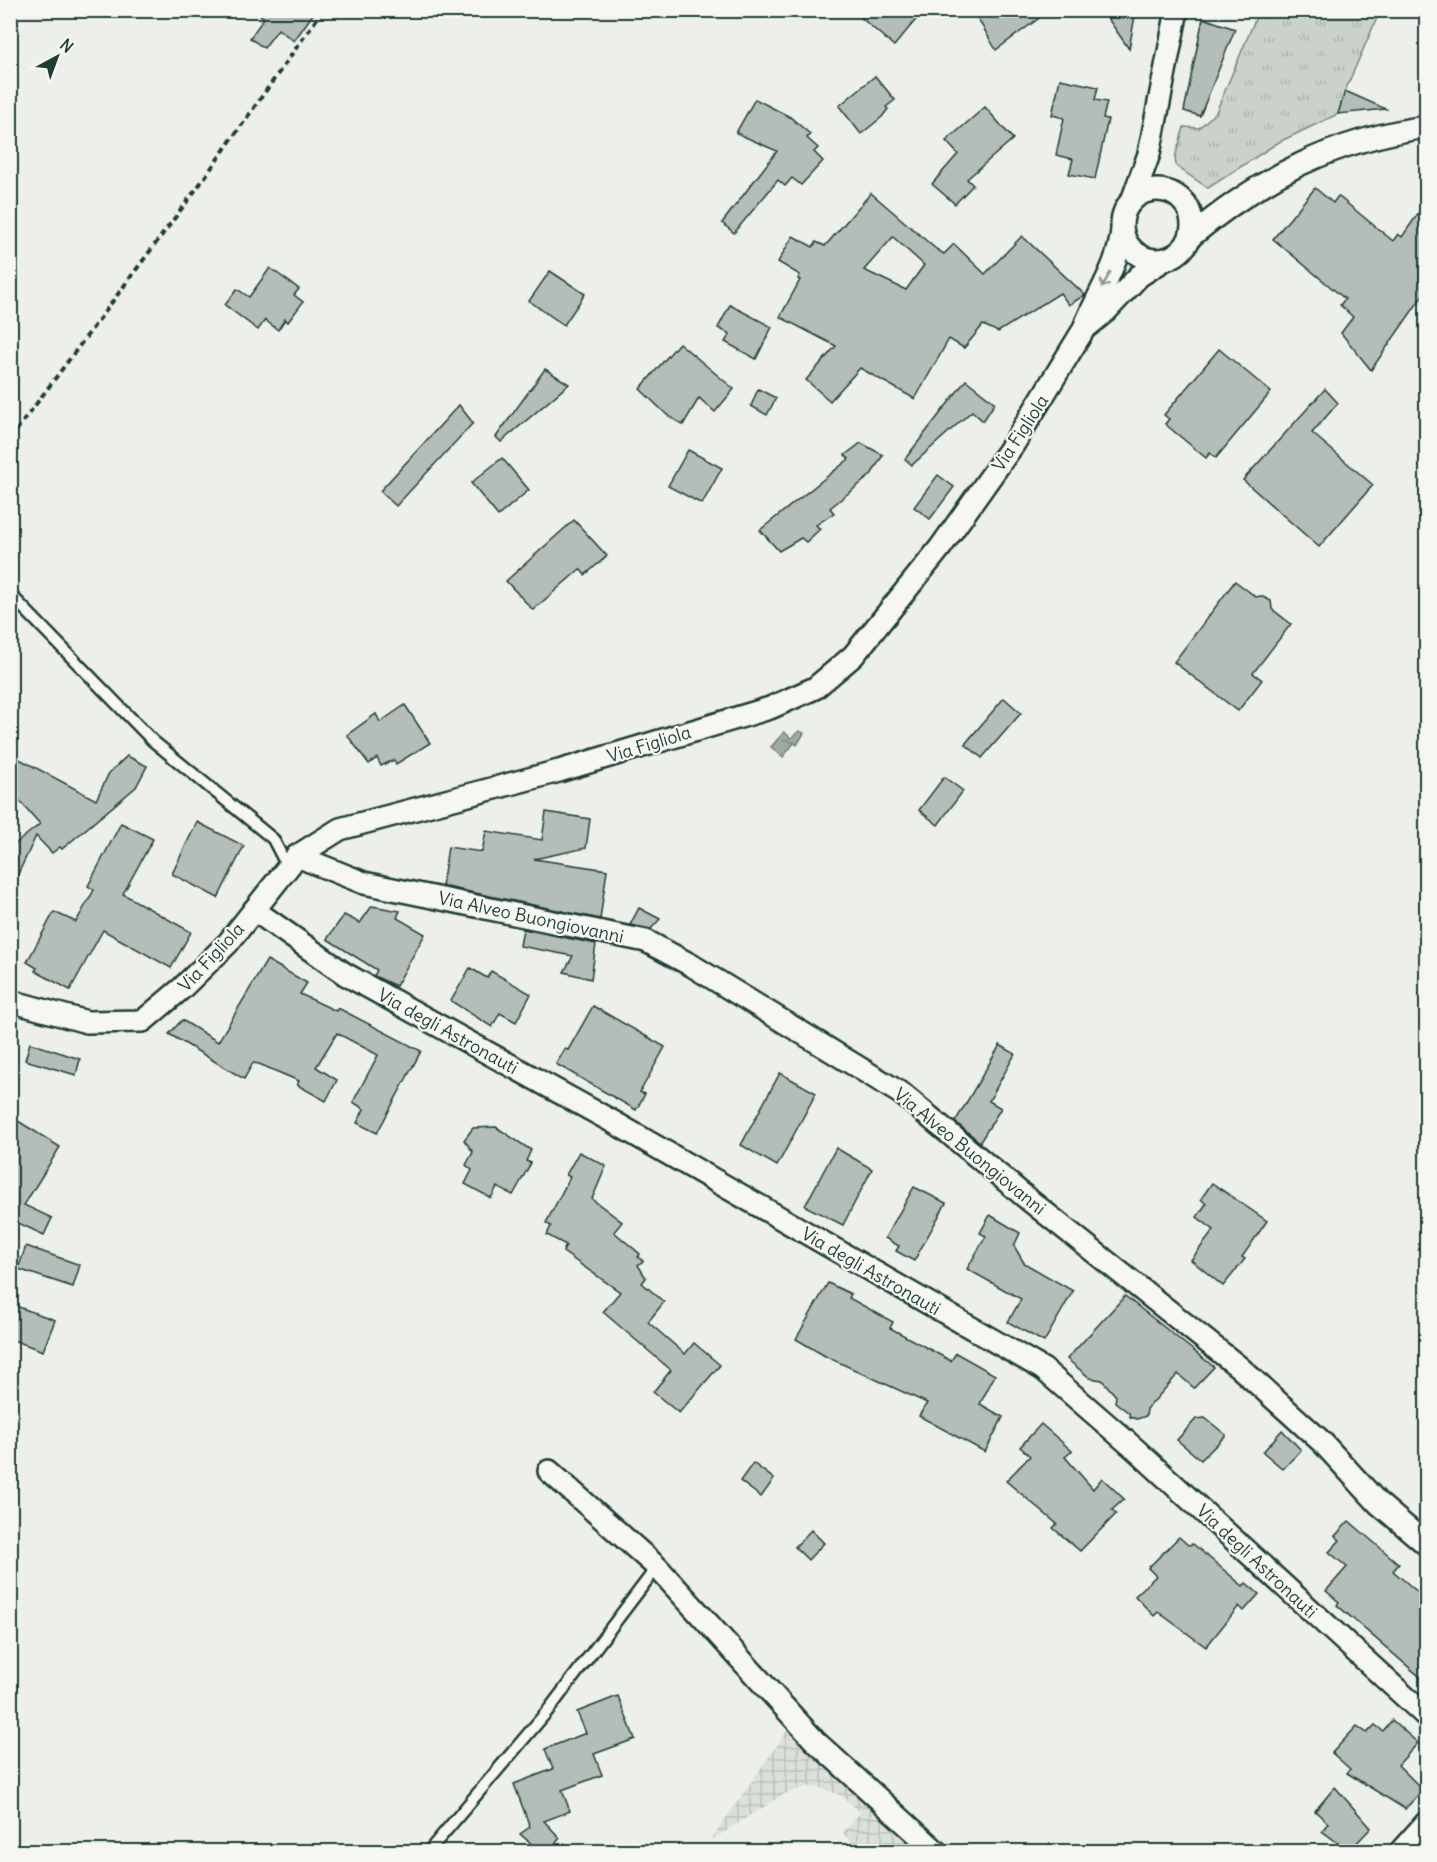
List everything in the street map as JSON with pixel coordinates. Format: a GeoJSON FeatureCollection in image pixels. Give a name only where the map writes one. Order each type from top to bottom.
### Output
{"type":"FeatureCollection","features":[{"type":"Feature","properties":{"kind":"street"},"geometry":{"type":"LineString","coordinates":[[1084,329],[1094,302],[1117,261],[1122,218],[1133,198],[1149,154],[1177,10]]}},
{"type":"Feature","properties":{"kind":"street"},"geometry":{"type":"LineString","coordinates":[[1122,229],[1131,249],[1141,256],[1164,260],[1175,255],[1190,237],[1229,205],[1293,165],[1342,145],[1426,128]]}},
{"type":"Feature","properties":{"kind":"street"},"geometry":{"type":"LineString","coordinates":[[1149,154],[1165,191]]}},
{"type":"Feature","properties":{"kind":"street"},"geometry":{"type":"LineString","coordinates":[[1133,198],[1154,190],[1176,195],[1185,203],[1193,225],[1190,237]]}},
{"type":"Feature","properties":{"kind":"street"},"geometry":{"type":"LineString","coordinates":[[1185,203],[1229,205]]}},
{"type":"Feature","properties":{"kind":"street","name":"Via Figliola"},"geometry":{"type":"LineString","coordinates":[[10,1001],[87,1022],[143,1021],[182,989],[228,943],[292,862],[340,829],[559,771],[770,708],[815,688],[853,656],[940,548],[1013,445],[1084,329],[1106,311],[1145,271],[1164,260]]}},
{"type":"Feature","properties":{"kind":"street","name":"Via Alveo Buongiovanni"},"geometry":{"type":"LineString","coordinates":[[292,862],[364,883],[646,941],[691,965],[902,1094],[1029,1200],[1239,1367],[1322,1442],[1378,1503],[1426,1544]]}},
{"type":"Feature","properties":{"kind":"street","name":"Via degli Astronauti"},"geometry":{"type":"LineString","coordinates":[[254,910],[345,974],[615,1123],[1043,1369],[1135,1449],[1426,1716]]}},
{"type":"Feature","properties":{"kind":"street"},"geometry":{"type":"LineString","coordinates":[[549,1471],[657,1567],[815,1741],[937,1851]]}},
{"type":"Feature","properties":{"kind":"street"},"geometry":{"type":"LineString","coordinates":[[1400,1851],[1426,1823]]}},
{"type":"Feature","properties":{"kind":"lane"},"geometry":{"type":"LineString","coordinates":[[10,594],[153,741],[273,839],[292,862]]}},
{"type":"Feature","properties":{"kind":"lane"},"geometry":{"type":"LineString","coordinates":[[428,1851],[550,1708],[657,1567]]}},
{"type":"Feature","properties":{"kind":"path"},"geometry":{"type":"LineString","coordinates":[[10,439],[200,184],[323,10]]}},
{"type":"Feature","properties":{"kind":"shaded area"},"geometry":{"type":"Polygon","coordinates":[[[787,1731],[916,1851],[862,1851],[842,1833],[861,1812],[838,1794],[818,1787],[806,1787],[784,1794],[710,1841],[787,1731]]]}},
{"type":"Feature","properties":{"kind":"green space"},"geometry":{"type":"Polygon","coordinates":[[[1272,11],[1380,11],[1345,91],[1338,114],[1279,142],[1208,188],[1176,166],[1175,157],[1184,127],[1199,128],[1216,112],[1257,15],[1269,18],[1272,11]]]}},
{"type":"Feature","properties":{"kind":"water"},"geometry":{"type":"Polygon","coordinates":[[[799,731],[804,733],[797,745],[794,743],[783,757],[771,747],[784,732],[791,738],[799,731]]]}},
{"type":"Feature","properties":{"kind":"building"},"geometry":{"type":"Polygon","coordinates":[[[254,10],[316,10],[294,41],[278,29],[264,48],[250,38],[264,18],[254,10]]]}},
{"type":"Feature","properties":{"kind":"building"},"geometry":{"type":"Polygon","coordinates":[[[852,10],[924,10],[894,46],[852,10]]]}},
{"type":"Feature","properties":{"kind":"building"},"geometry":{"type":"Polygon","coordinates":[[[973,10],[1050,10],[996,50],[973,10]]]}},
{"type":"Feature","properties":{"kind":"building"},"geometry":{"type":"Polygon","coordinates":[[[1102,10],[1136,10],[1129,49],[1102,10]]]}},
{"type":"Feature","properties":{"kind":"building"},"geometry":{"type":"Polygon","coordinates":[[[1203,18],[1235,29],[1200,116],[1184,111],[1203,18]]]}},
{"type":"Feature","properties":{"kind":"building"},"geometry":{"type":"Polygon","coordinates":[[[875,76],[895,100],[886,107],[888,109],[882,117],[861,134],[839,106],[875,76]]]}},
{"type":"Feature","properties":{"kind":"building"},"geometry":{"type":"Polygon","coordinates":[[[1060,79],[1098,87],[1095,100],[1107,102],[1103,118],[1108,119],[1095,179],[1069,174],[1073,159],[1056,155],[1064,118],[1052,115],[1060,79]]]}},
{"type":"Feature","properties":{"kind":"building"},"geometry":{"type":"Polygon","coordinates":[[[1345,91],[1386,109],[1338,114],[1345,91]]]}},
{"type":"Feature","properties":{"kind":"building"},"geometry":{"type":"Polygon","coordinates":[[[755,99],[790,117],[810,134],[807,138],[818,148],[814,152],[823,161],[801,185],[792,178],[785,186],[778,180],[734,233],[722,223],[777,151],[736,133],[755,99]]]}},
{"type":"Feature","properties":{"kind":"building"},"geometry":{"type":"Polygon","coordinates":[[[985,107],[1013,139],[967,179],[973,185],[955,204],[932,184],[958,154],[946,141],[985,107]]]}},
{"type":"Feature","properties":{"kind":"building"},"geometry":{"type":"Polygon","coordinates":[[[1315,188],[1333,203],[1338,196],[1393,241],[1398,234],[1402,237],[1426,202],[1426,291],[1371,370],[1341,333],[1353,317],[1340,305],[1345,299],[1273,239],[1315,188]]]}},
{"type":"Feature","properties":{"kind":"building"},"geometry":{"type":"Polygon","coordinates":[[[871,193],[936,249],[944,254],[954,244],[985,274],[1022,236],[1085,295],[1069,305],[1060,293],[998,332],[983,325],[964,348],[949,339],[915,399],[860,368],[830,401],[806,380],[836,346],[780,317],[800,280],[798,279],[800,275],[778,262],[793,236],[813,247],[816,242],[825,246],[871,193]],[[893,237],[864,270],[906,290],[924,265],[893,237]]]}},
{"type":"Feature","properties":{"kind":"building"},"geometry":{"type":"Polygon","coordinates":[[[270,268],[299,289],[294,295],[303,302],[288,322],[285,319],[278,330],[265,320],[258,330],[225,305],[237,289],[249,297],[270,268]]]}},
{"type":"Feature","properties":{"kind":"building"},"geometry":{"type":"Polygon","coordinates":[[[550,271],[585,294],[564,325],[529,301],[550,271]]]}},
{"type":"Feature","properties":{"kind":"building"},"geometry":{"type":"Polygon","coordinates":[[[730,305],[772,327],[756,359],[725,342],[730,334],[718,328],[730,305]]]}},
{"type":"Feature","properties":{"kind":"building"},"geometry":{"type":"Polygon","coordinates":[[[679,343],[734,389],[715,412],[699,398],[683,425],[667,415],[640,389],[679,343]]]}},
{"type":"Feature","properties":{"kind":"building"},"geometry":{"type":"Polygon","coordinates":[[[1219,349],[1271,392],[1216,458],[1210,453],[1206,458],[1165,424],[1169,419],[1164,415],[1219,349]]]}},
{"type":"Feature","properties":{"kind":"building"},"geometry":{"type":"Polygon","coordinates":[[[545,369],[569,384],[501,442],[496,437],[545,369]]]}},
{"type":"Feature","properties":{"kind":"building"},"geometry":{"type":"Polygon","coordinates":[[[966,380],[995,403],[983,421],[972,411],[912,465],[905,459],[966,380]]]}},
{"type":"Feature","properties":{"kind":"building"},"geometry":{"type":"Polygon","coordinates":[[[758,389],[776,398],[767,415],[751,406],[758,389]]]}},
{"type":"Feature","properties":{"kind":"building"},"geometry":{"type":"Polygon","coordinates":[[[1325,389],[1338,403],[1312,433],[1373,485],[1319,547],[1243,480],[1325,389]]]}},
{"type":"Feature","properties":{"kind":"building"},"geometry":{"type":"Polygon","coordinates":[[[459,405],[473,423],[396,506],[380,491],[459,405]]]}},
{"type":"Feature","properties":{"kind":"building"},"geometry":{"type":"Polygon","coordinates":[[[861,443],[883,455],[871,475],[830,508],[834,513],[816,525],[820,529],[806,542],[801,538],[779,551],[760,530],[849,459],[845,455],[861,443]]]}},
{"type":"Feature","properties":{"kind":"building"},"geometry":{"type":"Polygon","coordinates":[[[688,450],[722,468],[702,504],[668,486],[688,450]]]}},
{"type":"Feature","properties":{"kind":"building"},"geometry":{"type":"Polygon","coordinates":[[[502,458],[529,490],[498,516],[471,483],[502,458]]]}},
{"type":"Feature","properties":{"kind":"building"},"geometry":{"type":"Polygon","coordinates":[[[938,475],[954,487],[930,519],[914,507],[938,475]]]}},
{"type":"Feature","properties":{"kind":"building"},"geometry":{"type":"Polygon","coordinates":[[[574,520],[607,556],[585,575],[580,569],[533,610],[506,581],[574,520]]]}},
{"type":"Feature","properties":{"kind":"building"},"geometry":{"type":"Polygon","coordinates":[[[1235,581],[1256,597],[1261,596],[1271,601],[1272,609],[1291,624],[1253,673],[1262,680],[1238,711],[1174,662],[1235,581]]]}},
{"type":"Feature","properties":{"kind":"building"},"geometry":{"type":"Polygon","coordinates":[[[1004,698],[1021,713],[982,758],[965,744],[1004,698]]]}},
{"type":"Feature","properties":{"kind":"building"},"geometry":{"type":"Polygon","coordinates":[[[405,705],[430,743],[396,764],[394,760],[381,766],[377,758],[369,764],[347,735],[376,714],[380,722],[405,705]]]}},
{"type":"Feature","properties":{"kind":"building"},"geometry":{"type":"Polygon","coordinates":[[[10,754],[96,800],[109,773],[127,756],[147,766],[136,787],[62,849],[60,847],[52,853],[36,836],[10,891],[10,848],[40,824],[10,790],[10,754]]]}},
{"type":"Feature","properties":{"kind":"building"},"geometry":{"type":"Polygon","coordinates":[[[944,777],[963,791],[938,825],[919,810],[944,777]]]}},
{"type":"Feature","properties":{"kind":"building"},"geometry":{"type":"Polygon","coordinates":[[[546,812],[590,819],[586,848],[534,859],[607,870],[600,919],[442,886],[448,847],[482,852],[486,831],[542,840],[546,812]]]}},
{"type":"Feature","properties":{"kind":"building"},"geometry":{"type":"Polygon","coordinates":[[[197,822],[244,846],[218,898],[172,874],[197,822]]]}},
{"type":"Feature","properties":{"kind":"building"},"geometry":{"type":"Polygon","coordinates":[[[121,823],[153,839],[123,894],[191,932],[171,968],[103,930],[70,990],[35,971],[37,968],[27,962],[54,912],[76,922],[94,890],[88,886],[121,823]]]}},
{"type":"Feature","properties":{"kind":"building"},"geometry":{"type":"Polygon","coordinates":[[[372,906],[400,911],[397,918],[425,934],[396,986],[374,976],[377,970],[327,939],[344,915],[360,923],[372,906]]]}},
{"type":"Feature","properties":{"kind":"building"},"geometry":{"type":"Polygon","coordinates":[[[639,908],[660,919],[651,929],[630,925],[639,908]]]}},
{"type":"Feature","properties":{"kind":"building"},"geometry":{"type":"Polygon","coordinates":[[[523,929],[596,944],[591,979],[564,972],[573,956],[520,946],[523,929]]]}},
{"type":"Feature","properties":{"kind":"building"},"geometry":{"type":"Polygon","coordinates":[[[267,960],[307,983],[300,994],[336,1011],[338,1008],[421,1051],[377,1133],[357,1123],[364,1109],[353,1102],[378,1055],[337,1033],[316,1067],[337,1080],[326,1101],[297,1085],[299,1081],[259,1064],[253,1063],[244,1079],[169,1034],[182,1020],[218,1042],[267,960]]]}},
{"type":"Feature","properties":{"kind":"building"},"geometry":{"type":"Polygon","coordinates":[[[470,968],[487,978],[491,971],[531,994],[516,1022],[500,1013],[492,1027],[451,1001],[470,968]]]}},
{"type":"Feature","properties":{"kind":"building"},"geometry":{"type":"Polygon","coordinates":[[[593,1006],[665,1047],[640,1092],[645,1094],[636,1110],[556,1064],[565,1049],[568,1050],[593,1006]]]}},
{"type":"Feature","properties":{"kind":"building"},"geometry":{"type":"Polygon","coordinates":[[[30,1043],[80,1059],[76,1075],[25,1060],[30,1043]]]}},
{"type":"Feature","properties":{"kind":"building"},"geometry":{"type":"Polygon","coordinates":[[[1000,1045],[1015,1054],[989,1101],[1001,1108],[980,1142],[955,1122],[1000,1045]]]}},
{"type":"Feature","properties":{"kind":"building"},"geometry":{"type":"Polygon","coordinates":[[[780,1073],[816,1093],[777,1166],[741,1145],[780,1073]]]}},
{"type":"Feature","properties":{"kind":"building"},"geometry":{"type":"Polygon","coordinates":[[[10,1116],[60,1147],[24,1205],[52,1218],[44,1235],[14,1221],[10,1226],[10,1116]]]}},
{"type":"Feature","properties":{"kind":"building"},"geometry":{"type":"Polygon","coordinates":[[[496,1127],[531,1150],[526,1161],[531,1163],[513,1195],[497,1187],[491,1198],[465,1184],[472,1170],[466,1165],[473,1152],[464,1140],[473,1128],[496,1127]]]}},
{"type":"Feature","properties":{"kind":"building"},"geometry":{"type":"Polygon","coordinates":[[[836,1148],[872,1169],[843,1225],[805,1206],[836,1148]]]}},
{"type":"Feature","properties":{"kind":"building"},"geometry":{"type":"Polygon","coordinates":[[[579,1152],[606,1166],[592,1199],[622,1222],[614,1232],[640,1254],[638,1257],[643,1261],[638,1265],[646,1278],[642,1283],[664,1302],[648,1322],[685,1354],[694,1343],[720,1365],[679,1413],[653,1392],[671,1370],[603,1312],[620,1292],[563,1252],[566,1245],[547,1235],[551,1226],[546,1223],[570,1177],[566,1175],[579,1152]]]}},
{"type":"Feature","properties":{"kind":"building"},"geometry":{"type":"Polygon","coordinates":[[[1212,1183],[1267,1221],[1242,1257],[1245,1259],[1223,1286],[1191,1260],[1214,1230],[1197,1217],[1206,1204],[1201,1199],[1212,1183]]]}},
{"type":"Feature","properties":{"kind":"building"},"geometry":{"type":"Polygon","coordinates":[[[914,1187],[946,1203],[914,1261],[896,1251],[899,1246],[885,1238],[914,1187]]]}},
{"type":"Feature","properties":{"kind":"building"},"geometry":{"type":"Polygon","coordinates":[[[990,1215],[1020,1233],[1014,1246],[1024,1263],[1073,1291],[1044,1342],[1008,1322],[1021,1299],[967,1269],[986,1236],[980,1233],[990,1215]]]}},
{"type":"Feature","properties":{"kind":"building"},"geometry":{"type":"Polygon","coordinates":[[[26,1246],[80,1265],[73,1287],[18,1269],[26,1246]]]}},
{"type":"Feature","properties":{"kind":"building"},"geometry":{"type":"Polygon","coordinates":[[[828,1283],[851,1294],[849,1298],[893,1322],[890,1328],[951,1361],[956,1353],[995,1375],[980,1404],[1003,1417],[985,1452],[919,1416],[927,1403],[825,1356],[796,1339],[828,1283]]]}},
{"type":"Feature","properties":{"kind":"building"},"geometry":{"type":"Polygon","coordinates":[[[1125,1296],[1214,1367],[1194,1388],[1178,1374],[1147,1409],[1146,1416],[1137,1419],[1130,1417],[1129,1413],[1115,1402],[1116,1396],[1102,1380],[1090,1378],[1067,1359],[1125,1296]]]}},
{"type":"Feature","properties":{"kind":"building"},"geometry":{"type":"Polygon","coordinates":[[[10,1304],[55,1320],[43,1351],[10,1339],[10,1304]]]}},
{"type":"Feature","properties":{"kind":"building"},"geometry":{"type":"Polygon","coordinates":[[[1205,1418],[1226,1435],[1201,1460],[1177,1440],[1196,1419],[1205,1418]]]}},
{"type":"Feature","properties":{"kind":"building"},"geometry":{"type":"Polygon","coordinates":[[[1041,1424],[1072,1451],[1065,1457],[1093,1489],[1102,1478],[1124,1499],[1112,1510],[1116,1514],[1080,1551],[1053,1528],[1057,1524],[1006,1481],[1030,1456],[1020,1447],[1041,1424]]]}},
{"type":"Feature","properties":{"kind":"building"},"geometry":{"type":"Polygon","coordinates":[[[1282,1430],[1301,1450],[1283,1469],[1263,1452],[1282,1430]]]}},
{"type":"Feature","properties":{"kind":"building"},"geometry":{"type":"Polygon","coordinates":[[[753,1463],[774,1479],[761,1497],[740,1481],[753,1463]]]}},
{"type":"Feature","properties":{"kind":"building"},"geometry":{"type":"Polygon","coordinates":[[[1349,1521],[1399,1564],[1393,1571],[1426,1599],[1426,1682],[1337,1605],[1339,1602],[1326,1591],[1347,1567],[1329,1552],[1340,1540],[1335,1536],[1349,1521]]]}},
{"type":"Feature","properties":{"kind":"building"},"geometry":{"type":"Polygon","coordinates":[[[811,1530],[824,1543],[808,1560],[795,1547],[811,1530]]]}},
{"type":"Feature","properties":{"kind":"building"},"geometry":{"type":"Polygon","coordinates":[[[1179,1537],[1188,1545],[1193,1544],[1243,1586],[1246,1583],[1259,1594],[1244,1611],[1239,1606],[1206,1647],[1158,1612],[1154,1616],[1135,1596],[1156,1576],[1148,1568],[1179,1537]]]}},
{"type":"Feature","properties":{"kind":"building"},"geometry":{"type":"Polygon","coordinates":[[[618,1696],[635,1739],[594,1754],[602,1775],[562,1790],[570,1811],[544,1821],[560,1838],[549,1851],[540,1851],[520,1834],[530,1827],[514,1784],[553,1769],[545,1749],[586,1733],[577,1712],[618,1696]]]}},
{"type":"Feature","properties":{"kind":"building"},"geometry":{"type":"Polygon","coordinates":[[[1392,1720],[1418,1743],[1398,1765],[1423,1790],[1405,1809],[1347,1773],[1350,1769],[1332,1753],[1357,1726],[1367,1733],[1375,1725],[1383,1731],[1392,1720]]]}},
{"type":"Feature","properties":{"kind":"building"},"geometry":{"type":"Polygon","coordinates":[[[1335,1787],[1371,1828],[1349,1851],[1322,1831],[1328,1823],[1315,1811],[1335,1787]]]}}]}
